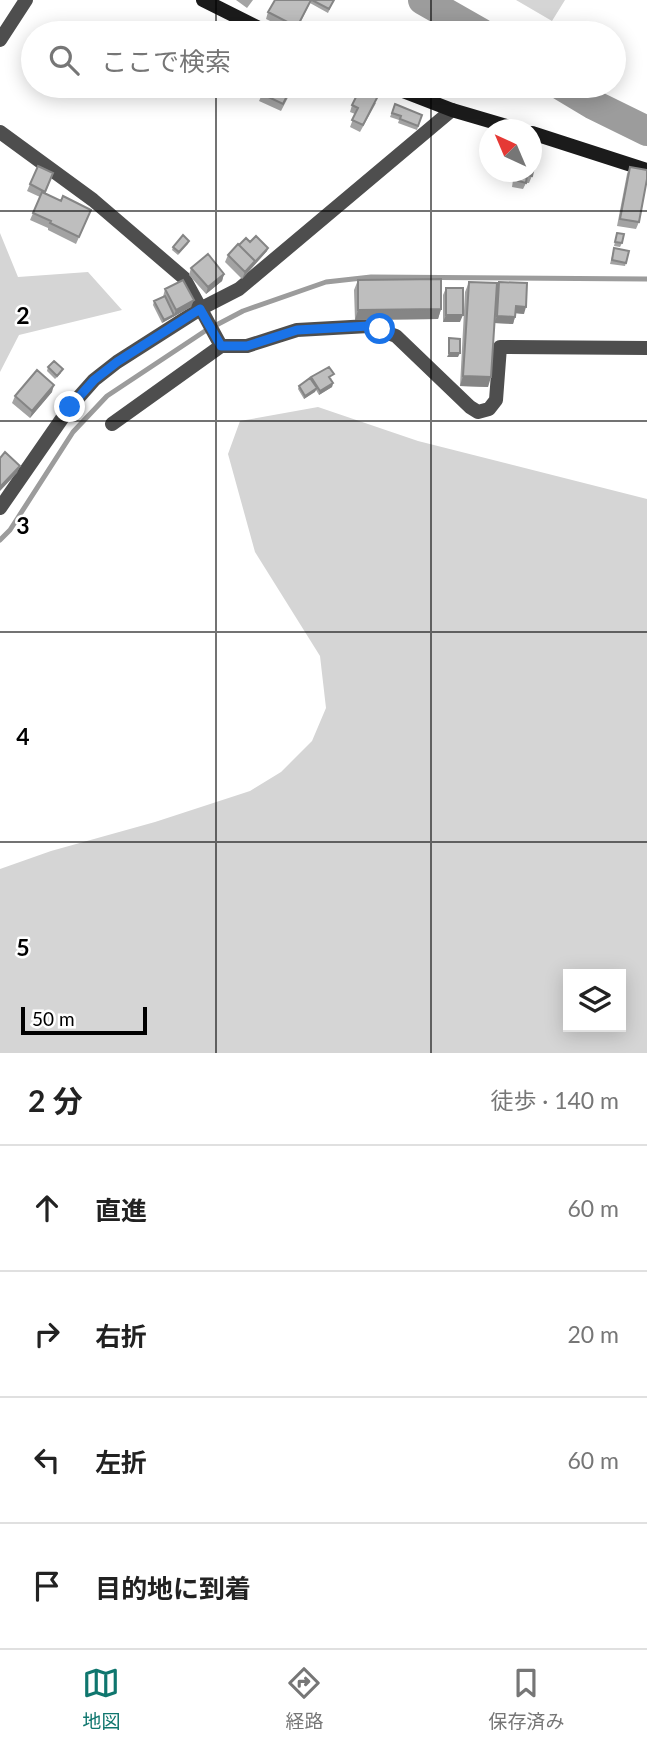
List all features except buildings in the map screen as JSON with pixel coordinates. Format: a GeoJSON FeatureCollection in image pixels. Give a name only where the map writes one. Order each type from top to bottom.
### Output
{"type":"FeatureCollection","features":[{"type":"Feature","properties":{"kind":"main road"},"geometry":{"type":"LineString","coordinates":[[203,0],[245,21]]}},
{"type":"Feature","properties":{"kind":"main road"},"geometry":{"type":"LineString","coordinates":[[421,98],[483,119]]}},
{"type":"Feature","properties":{"kind":"main road"},"geometry":{"type":"LineString","coordinates":[[542,137],[647,170]]}},
{"type":"Feature","properties":{"kind":"street"},"geometry":{"type":"LineString","coordinates":[[0,40],[26,0]]}},
{"type":"Feature","properties":{"kind":"street"},"geometry":{"type":"LineString","coordinates":[[0,508],[70,407],[94,380],[117,362],[200,309],[239,289],[452,110]]}},
{"type":"Feature","properties":{"kind":"street"},"geometry":{"type":"LineString","coordinates":[[0,132],[93,200],[184,278],[218,341]]}},
{"type":"Feature","properties":{"kind":"street"},"geometry":{"type":"LineString","coordinates":[[113,424],[218,341],[247,346],[297,330],[369,326],[396,336],[470,408],[478,412],[489,409],[496,400],[500,347],[647,348]]}},
{"type":"Feature","properties":{"kind":"shaded area"},"geometry":{"type":"Polygon","coordinates":[[[516,0],[565,0],[552,21],[516,0]]]}},
{"type":"Feature","properties":{"kind":"shaded area"},"geometry":{"type":"Polygon","coordinates":[[[0,233],[18,277],[88,272],[122,310],[19,335],[0,372],[0,233]]]}},
{"type":"Feature","properties":{"kind":"shaded area"},"geometry":{"type":"Polygon","coordinates":[[[318,407],[418,441],[647,499],[647,1053],[0,1053],[0,869],[250,791],[281,772],[312,741],[326,708],[320,656],[255,552],[228,454],[240,421],[318,407]]]}},
{"type":"Feature","properties":{"kind":"waterway"},"geometry":{"type":"LineString","coordinates":[[423,0],[460,21]]}},
{"type":"Feature","properties":{"kind":"waterway"},"geometry":{"type":"LineString","coordinates":[[582,98],[647,131]]}},
{"type":"Feature","properties":{"kind":"waterway"},"geometry":{"type":"LineString","coordinates":[[0,540],[10,530],[73,432],[107,396],[205,331],[243,311],[326,282],[371,277],[647,279]]}},
{"type":"Feature","properties":{"kind":"route"},"geometry":{"type":"LineString","coordinates":[[70,407],[94,380],[117,362],[200,309],[221,346],[247,346],[297,330],[369,326],[380,329]]}}]}
